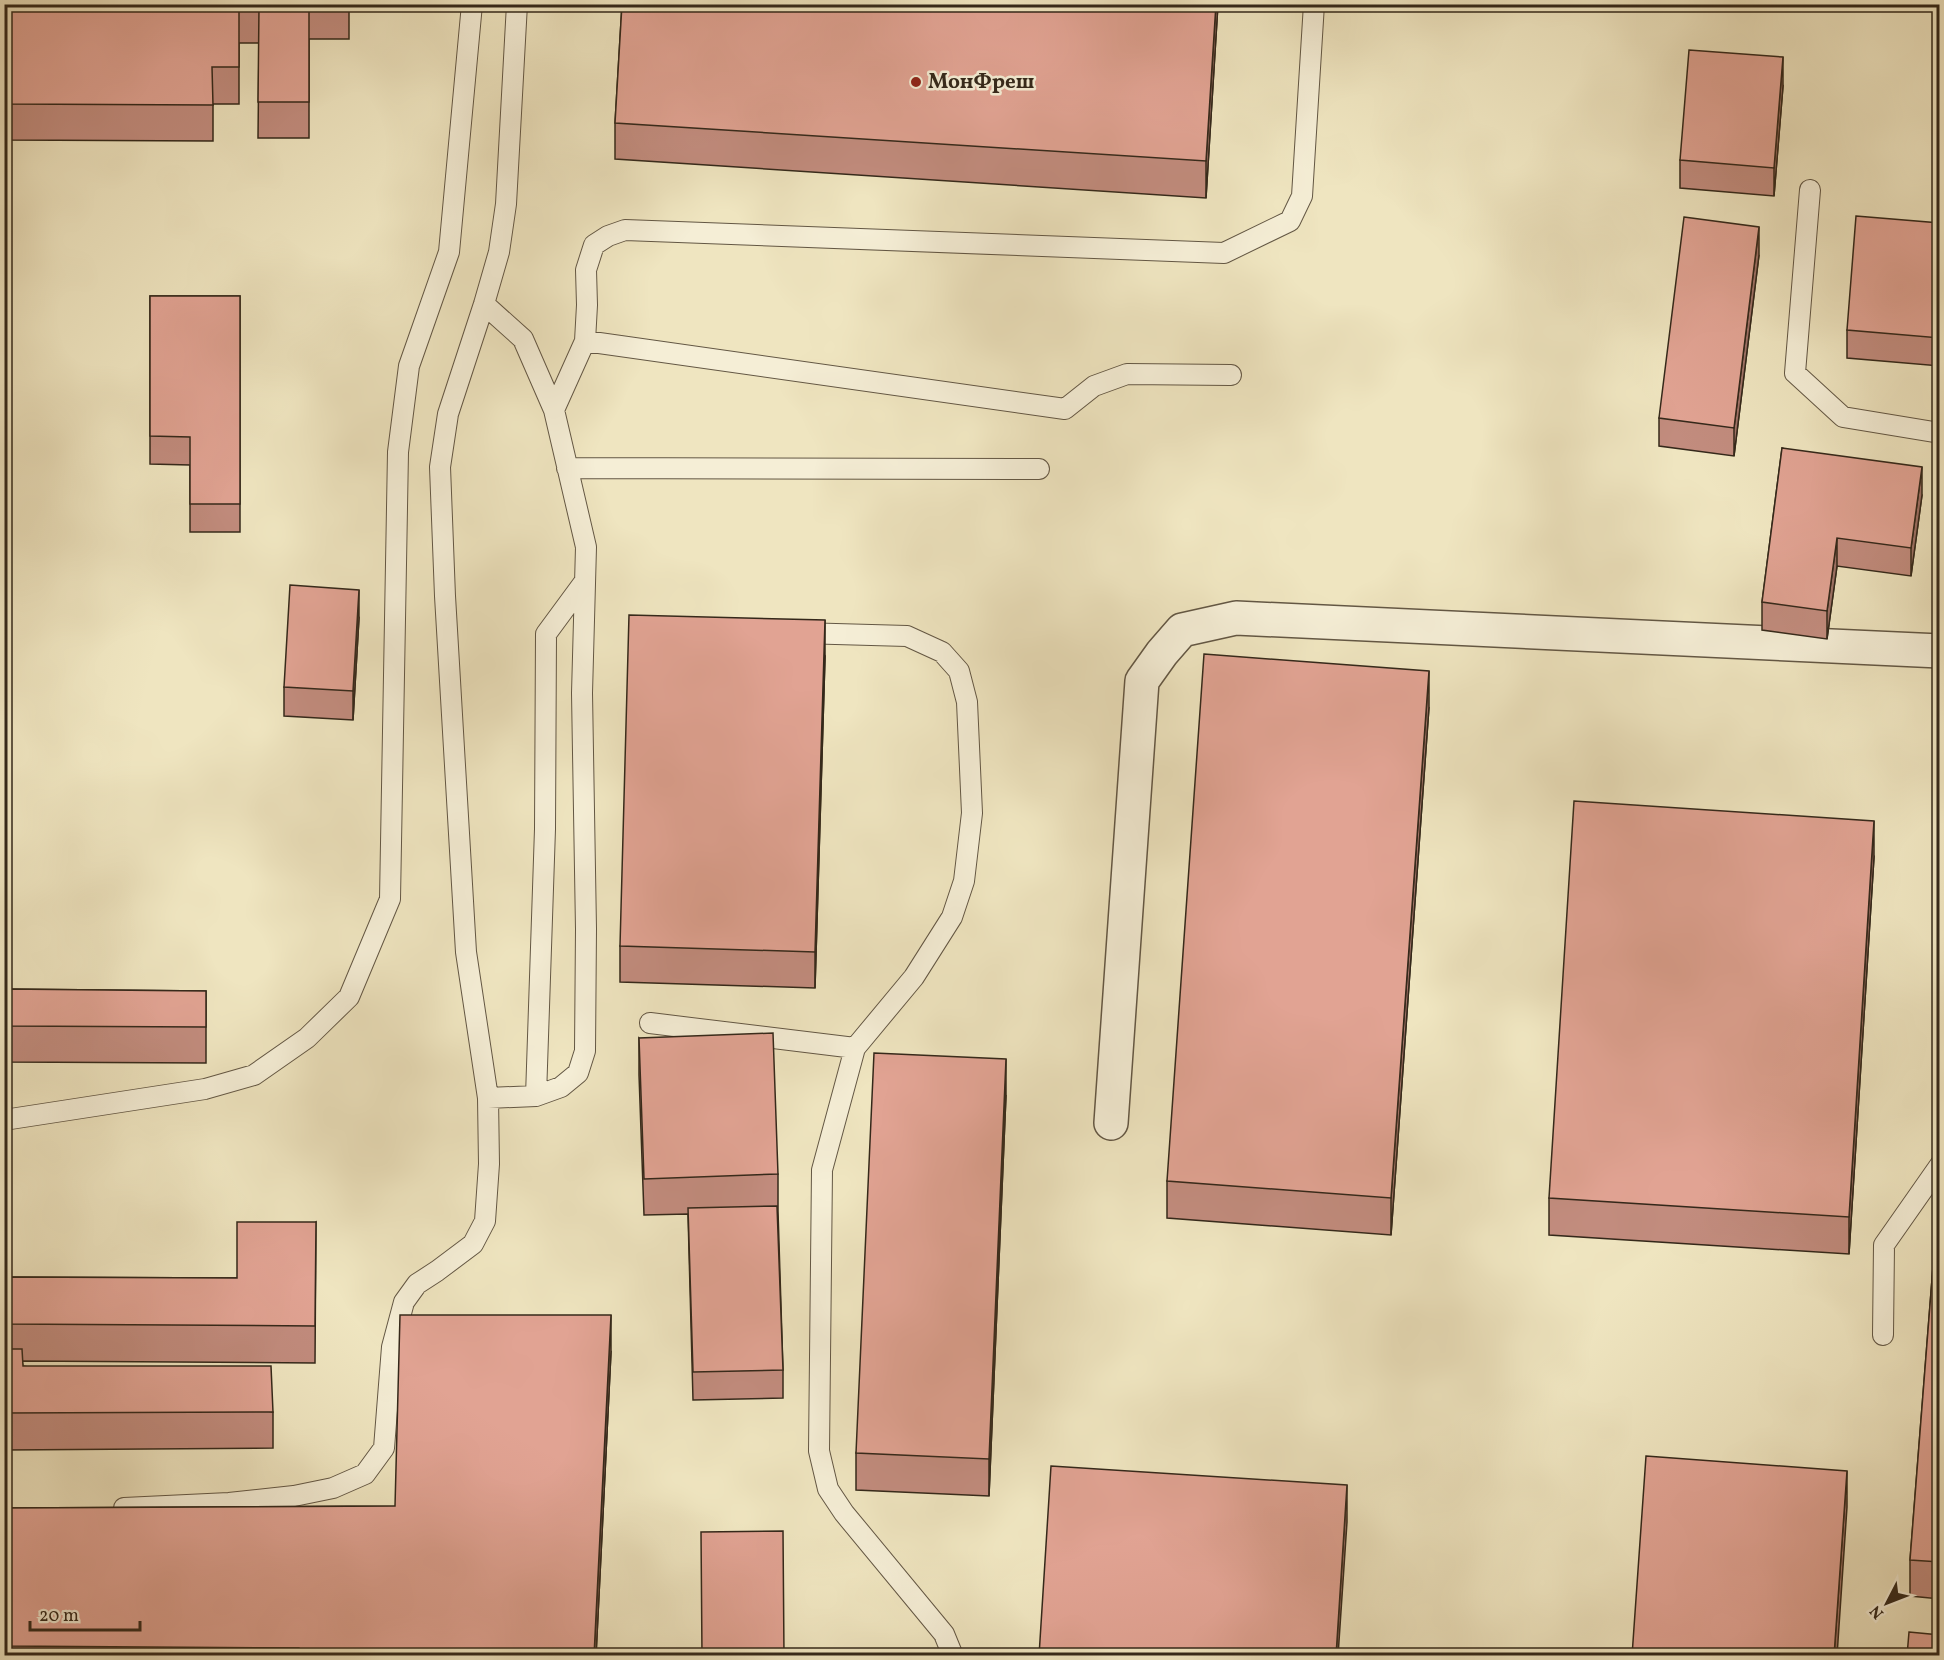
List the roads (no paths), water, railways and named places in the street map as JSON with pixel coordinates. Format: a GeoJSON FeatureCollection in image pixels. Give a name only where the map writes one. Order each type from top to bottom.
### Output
{"type":"FeatureCollection","features":[{"type":"Feature","properties":{"kind":"street"},"geometry":{"type":"LineString","coordinates":[[1111,1123],[1142,681],[1182,630],[1236,618],[1940,651]]}},
{"type":"Feature","properties":{"kind":"lane"},"geometry":{"type":"LineString","coordinates":[[4,1120],[205,1089],[254,1076],[307,1038],[349,996],[386,910],[390,899],[398,452],[409,366],[449,252],[472,4]]}},
{"type":"Feature","properties":{"kind":"lane"},"geometry":{"type":"LineString","coordinates":[[124,1508],[229,1503],[294,1496],[333,1488],[365,1474],[384,1448],[392,1347],[404,1302],[417,1284],[473,1244],[485,1221],[489,1164],[488,1098],[466,952],[445,596],[440,467],[448,414],[499,252],[506,204],[517,4]]}},
{"type":"Feature","properties":{"kind":"lane"},"geometry":{"type":"LineString","coordinates":[[554,410],[585,341],[586,270],[594,245],[608,236],[625,230],[1224,253],[1290,221],[1302,195],[1314,4]]}},
{"type":"Feature","properties":{"kind":"lane"},"geometry":{"type":"LineString","coordinates":[[1810,190],[1795,373],[1843,417],[1940,433]]}},
{"type":"Feature","properties":{"kind":"lane"},"geometry":{"type":"LineString","coordinates":[[484,304],[523,339],[554,410],[586,547],[582,693],[586,929],[585,1051],[578,1073],[561,1087],[536,1096],[488,1098]]}},
{"type":"Feature","properties":{"kind":"lane"},"geometry":{"type":"LineString","coordinates":[[585,341],[1065,409],[1094,386],[1127,374],[1231,375]]}},
{"type":"Feature","properties":{"kind":"lane"},"geometry":{"type":"LineString","coordinates":[[567,468],[1039,469]]}},
{"type":"Feature","properties":{"kind":"lane"},"geometry":{"type":"LineString","coordinates":[[536,1096],[545,830],[546,634],[585,581]]}},
{"type":"Feature","properties":{"kind":"lane"},"geometry":{"type":"LineString","coordinates":[[784,632],[907,636],[942,652],[959,671],[968,702],[972,813],[964,881],[952,917],[914,977],[855,1048],[822,1170],[819,1451],[828,1489],[844,1513],[944,1634],[953,1656]]}},
{"type":"Feature","properties":{"kind":"lane"},"geometry":{"type":"LineString","coordinates":[[650,1023],[855,1048]]}},
{"type":"Feature","properties":{"kind":"lane"},"geometry":{"type":"LineString","coordinates":[[1883,1335],[1884,1245],[1940,1165]]}},
{"type":"Feature","properties":{"kind":"place","name":"МонФреш"},"geometry":{"type":"Point","coordinates":[916,82]}}]}
